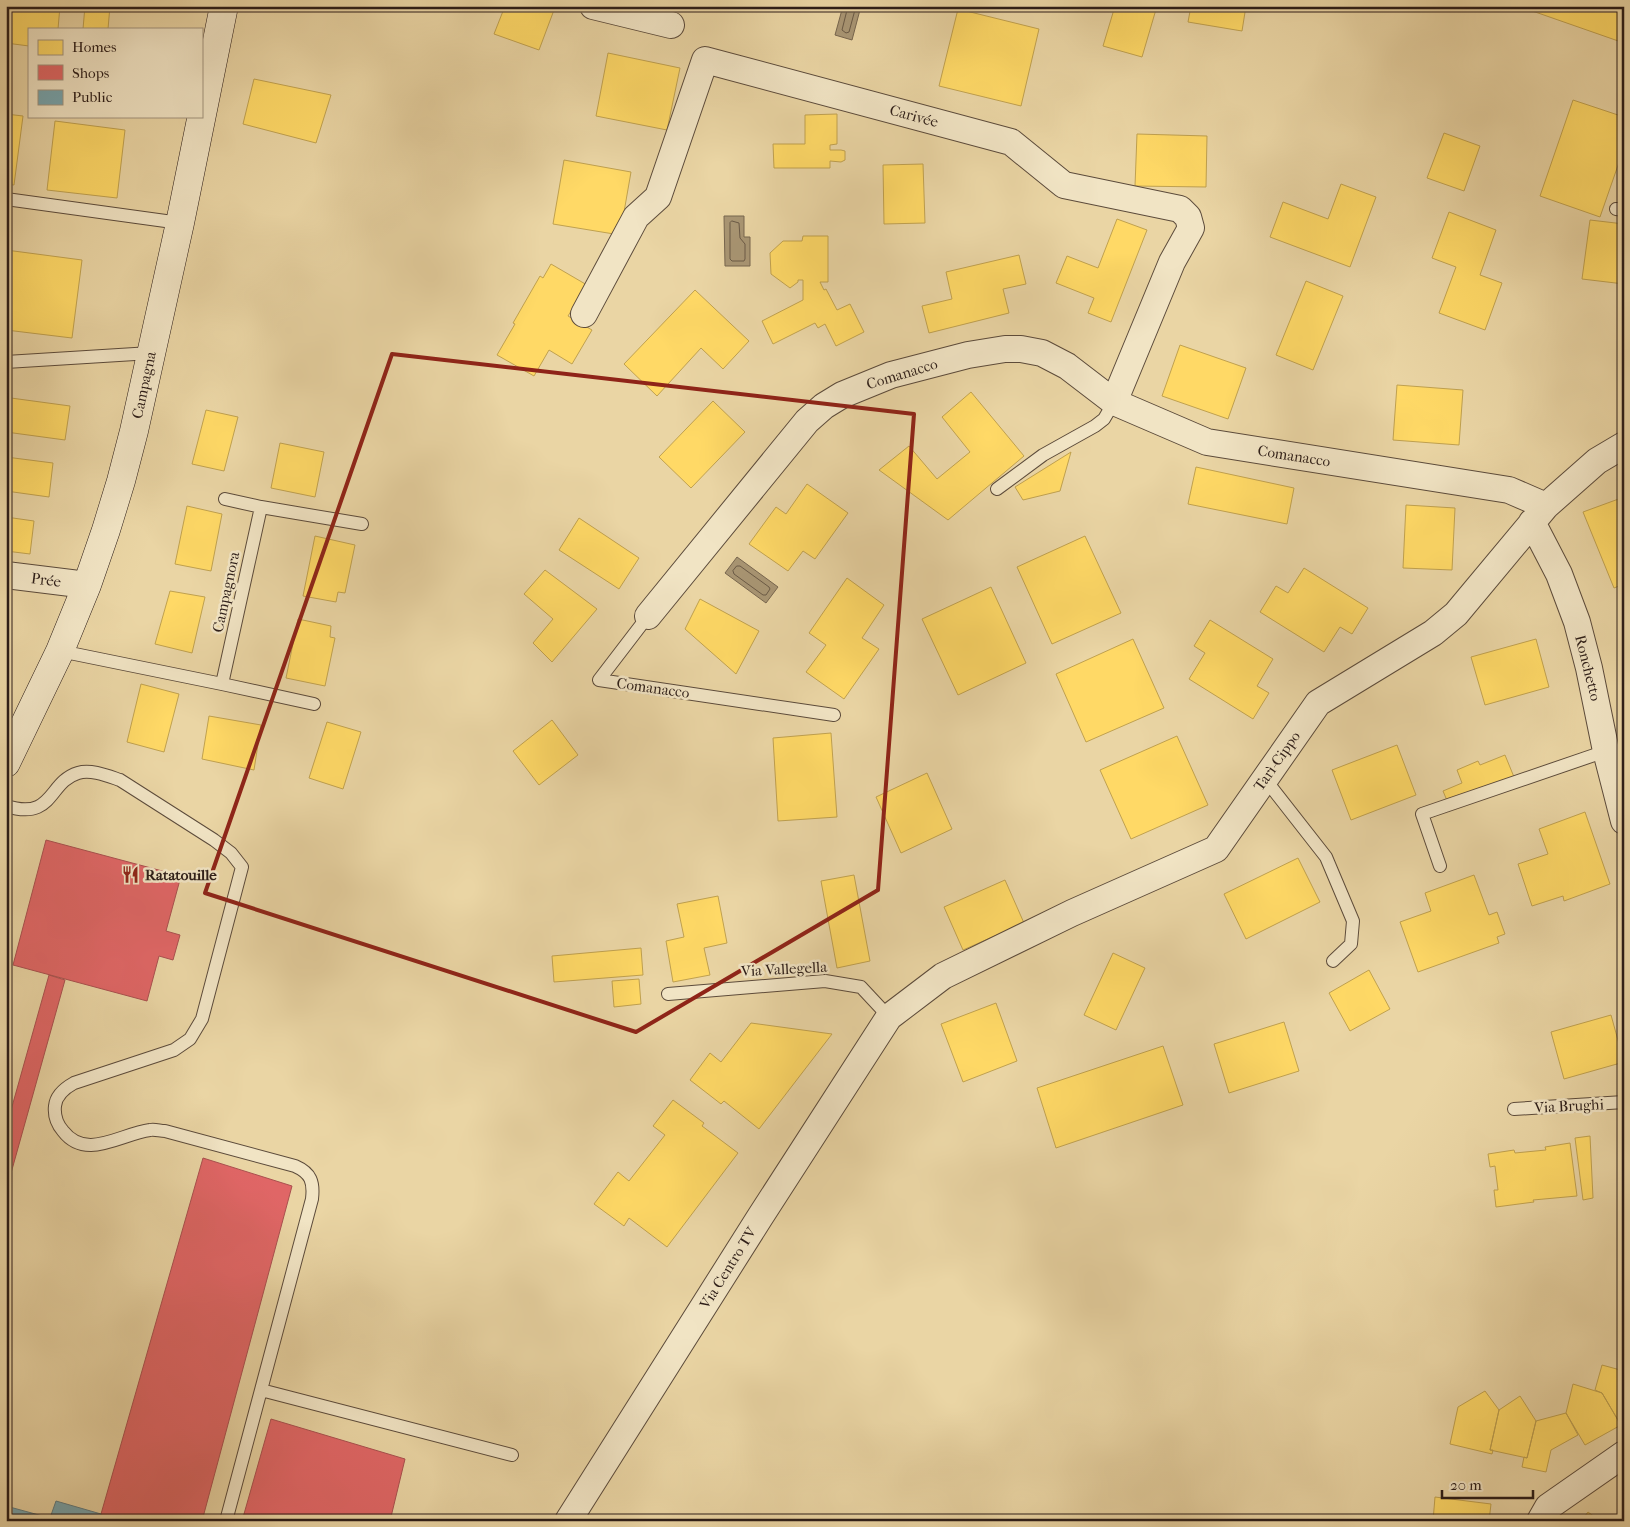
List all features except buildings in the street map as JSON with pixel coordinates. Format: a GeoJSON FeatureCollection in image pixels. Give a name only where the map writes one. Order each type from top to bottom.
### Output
{"type":"FeatureCollection","features":[{"type":"Feature","properties":{"kind":"street","name":"Campagna"},"geometry":{"type":"LineString","coordinates":[[202,114],[224,6]]}},
{"type":"Feature","properties":{"kind":"street"},"geometry":{"type":"LineString","coordinates":[[593,6],[672,26]]}},
{"type":"Feature","properties":{"kind":"street","name":"Carivée"},"geometry":{"type":"LineString","coordinates":[[584,314],[636,217],[658,197],[705,60],[1011,142],[1064,185],[1180,209],[1188,216],[1192,228],[1172,262],[1114,402]]}},
{"type":"Feature","properties":{"kind":"street","name":"Campagna"},"geometry":{"type":"LineString","coordinates":[[10,755],[60,651],[106,530],[121,481],[180,223],[201,118]]}},
{"type":"Feature","properties":{"kind":"street","name":"Comanacco"},"geometry":{"type":"LineString","coordinates":[[648,616],[807,421],[824,406],[842,395],[890,375],[1005,349],[1021,348],[1042,354],[1066,366],[1114,402],[1207,442],[1509,490],[1539,514]]}},
{"type":"Feature","properties":{"kind":"street","name":"Tarì-Cippo"},"geometry":{"type":"LineString","coordinates":[[889,1017],[943,976],[1072,912],[1216,849],[1318,704],[1433,633],[1456,614],[1539,514],[1597,461],[1624,445]]}},
{"type":"Feature","properties":{"kind":"street","name":"Ronchetto"},"geometry":{"type":"LineString","coordinates":[[1539,514],[1576,622],[1589,668],[1606,751],[1624,821]]}},
{"type":"Feature","properties":{"kind":"street","name":"Prée"},"geometry":{"type":"LineString","coordinates":[[6,575],[86,584]]}},
{"type":"Feature","properties":{"kind":"street","name":"Via Centro TV"},"geometry":{"type":"LineString","coordinates":[[568,1521],[889,1017]]}},
{"type":"Feature","properties":{"kind":"street"},"geometry":{"type":"LineString","coordinates":[[1540,1521],[1548,1507],[1624,1454]]}},
{"type":"Feature","properties":{"kind":"lane"},"geometry":{"type":"LineString","coordinates":[[6,199],[180,223]]}},
{"type":"Feature","properties":{"kind":"lane"},"geometry":{"type":"LineString","coordinates":[[6,362],[151,353]]}},
{"type":"Feature","properties":{"kind":"lane"},"geometry":{"type":"LineString","coordinates":[[997,489],[1043,456],[1095,426],[1104,419],[1114,402]]}},
{"type":"Feature","properties":{"kind":"lane"},"geometry":{"type":"LineString","coordinates":[[225,499],[362,524]]}},
{"type":"Feature","properties":{"kind":"lane","name":"Campagnora"},"geometry":{"type":"LineString","coordinates":[[222,684],[261,507]]}},
{"type":"Feature","properties":{"kind":"lane","name":"Comanacco"},"geometry":{"type":"LineString","coordinates":[[648,616],[599,680],[834,715]]}},
{"type":"Feature","properties":{"kind":"lane"},"geometry":{"type":"LineString","coordinates":[[60,651],[314,704]]}},
{"type":"Feature","properties":{"kind":"lane"},"geometry":{"type":"LineString","coordinates":[[1440,866],[1422,814],[1606,751]]}},
{"type":"Feature","properties":{"kind":"lane"},"geometry":{"type":"LineString","coordinates":[[6,806],[22,809],[39,807],[77,773],[93,772],[120,780],[214,840],[231,853],[242,867],[202,1019],[195,1032],[183,1045],[165,1054],[74,1083],[62,1091],[56,1099],[54,1113],[60,1128],[66,1136],[73,1142],[83,1145],[94,1146],[152,1129],[159,1130],[295,1166],[304,1170],[311,1178],[313,1188],[312,1199],[226,1521]]}},
{"type":"Feature","properties":{"kind":"lane"},"geometry":{"type":"LineString","coordinates":[[1265,779],[1326,857],[1353,921],[1351,944],[1333,961]]}},
{"type":"Feature","properties":{"kind":"lane","name":"Via Vallegella"},"geometry":{"type":"LineString","coordinates":[[668,994],[825,981],[860,987],[889,1017]]}},
{"type":"Feature","properties":{"kind":"lane","name":"Via Brughi"},"geometry":{"type":"LineString","coordinates":[[1514,1109],[1624,1102]]}},
{"type":"Feature","properties":{"kind":"lane"},"geometry":{"type":"LineString","coordinates":[[261,1390],[512,1454]]}},
{"type":"Feature","properties":{"kind":"highlighted area"},"geometry":{"type":"Polygon","coordinates":[[[392,354],[914,414],[878,890],[636,1032],[205,893],[392,354]]]}},
{"type":"Feature","properties":{"kind":"water"},"geometry":{"type":"Polygon","coordinates":[[[843,6],[861,6],[852,40],[835,35],[843,6]]]}},
{"type":"Feature","properties":{"kind":"water"},"geometry":{"type":"Polygon","coordinates":[[[724,216],[744,216],[744,237],[750,237],[750,266],[725,266],[724,216]]]}},
{"type":"Feature","properties":{"kind":"water"},"geometry":{"type":"Polygon","coordinates":[[[737,557],[778,587],[766,603],[725,573],[737,557]]]}},
{"type":"Feature","properties":{"kind":"place","name":"Ratatouille"},"geometry":{"type":"Point","coordinates":[131,875]}}]}
